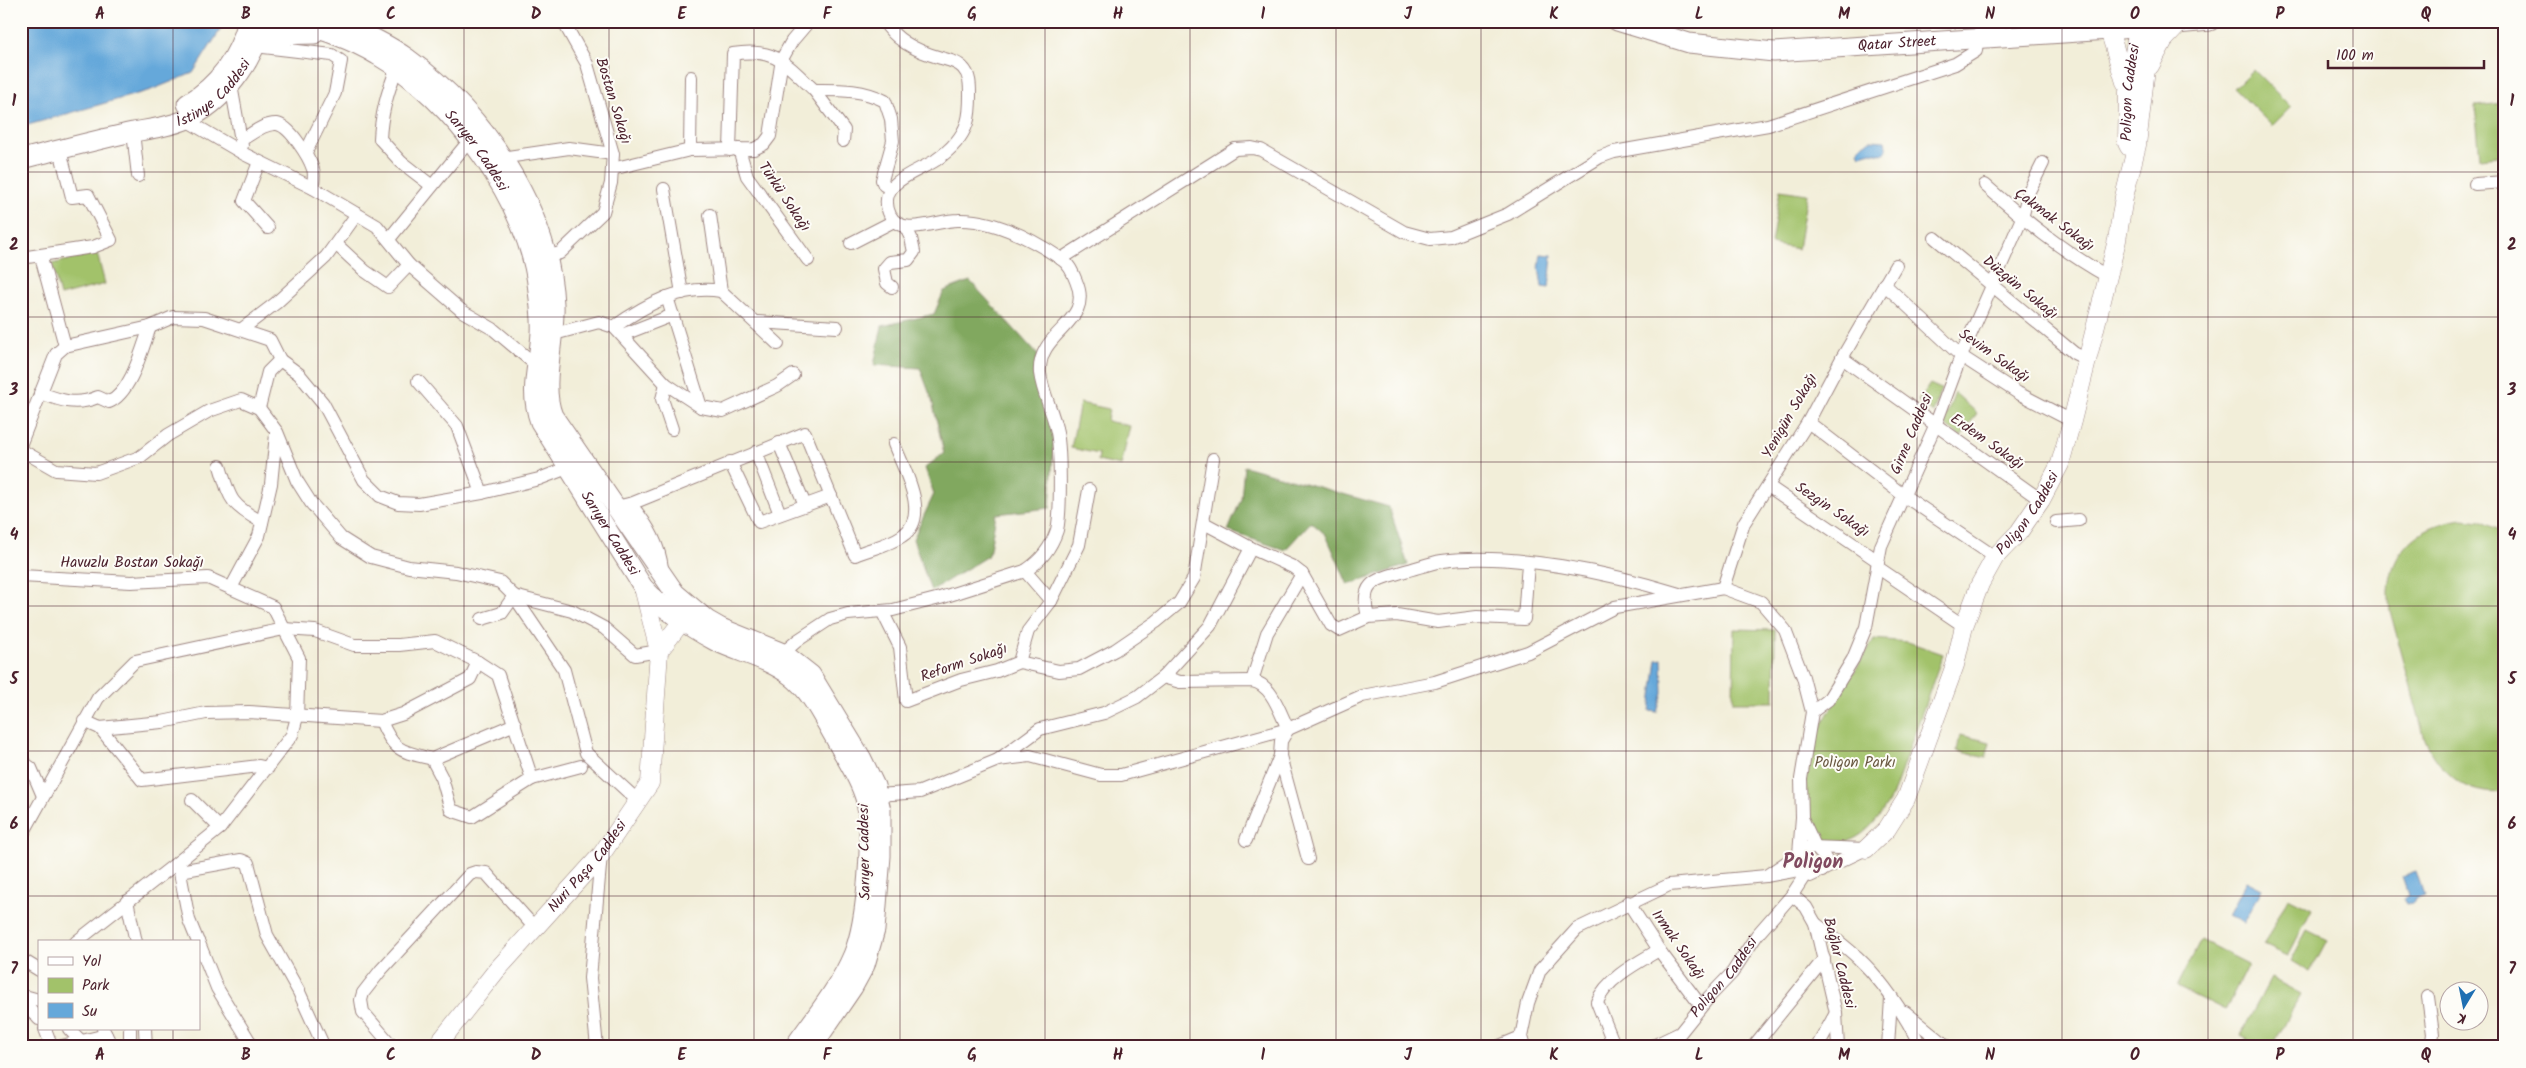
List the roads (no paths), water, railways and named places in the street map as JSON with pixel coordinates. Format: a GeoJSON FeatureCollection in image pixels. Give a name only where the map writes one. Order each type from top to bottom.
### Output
{"type":"FeatureCollection","features":[{"type":"Feature","properties":{"kind":"main road","name":"İstinye Caddesi"},"geometry":{"type":"LineString","coordinates":[[133,132],[180,109],[204,93],[218,80],[240,45],[248,21]]}},
{"type":"Feature","properties":{"kind":"main road","name":"Sarıyer Caddesi"},"geometry":{"type":"LineString","coordinates":[[293,21],[334,28],[367,27],[443,87],[474,121],[540,260],[538,288],[547,333],[550,408],[561,429],[615,509],[675,592],[707,620],[779,660],[812,675],[866,766],[871,796],[867,820],[866,898],[860,935],[840,981],[794,1047]]}},
{"type":"Feature","properties":{"kind":"main road","name":"Qatar Street"},"geometry":{"type":"LineString","coordinates":[[1617,21],[1689,43],[1774,52],[1977,34],[2071,22]]}},
{"type":"Feature","properties":{"kind":"main road","name":"Qatar Street"},"geometry":{"type":"LineString","coordinates":[[1648,21],[1711,35],[1771,40],[2109,30],[2145,24],[2179,24],[2210,21]]}},
{"type":"Feature","properties":{"kind":"main road","name":"Sarıyer Caddesi"},"geometry":{"type":"LineString","coordinates":[[334,28],[377,54],[426,91],[456,122],[469,140],[495,162]]}},
{"type":"Feature","properties":{"kind":"main road"},"geometry":{"type":"LineString","coordinates":[[259,35],[288,34],[334,28]]}},
{"type":"Feature","properties":{"kind":"main road","name":"İstinye Caddesi"},"geometry":{"type":"LineString","coordinates":[[21,159],[133,132],[163,127],[186,120],[217,100],[231,85],[259,35]]}},
{"type":"Feature","properties":{"kind":"main road","name":"Sarıyer Caddesi"},"geometry":{"type":"LineString","coordinates":[[547,333],[536,365],[533,391],[535,408],[540,422],[570,467],[615,509],[643,586],[657,601],[682,620],[716,641],[779,660]]}},
{"type":"Feature","properties":{"kind":"main road"},"geometry":{"type":"LineString","coordinates":[[643,586],[653,585],[663,574]]}},
{"type":"Feature","properties":{"kind":"main road"},"geometry":{"type":"LineString","coordinates":[[675,592],[682,620]]}},
{"type":"Feature","properties":{"kind":"main road","name":"Sarıyer Caddesi"},"geometry":{"type":"LineString","coordinates":[[812,1047],[854,987],[871,947],[878,914],[881,810],[871,796]]}},
{"type":"Feature","properties":{"kind":"street","name":"Bostan Sokağı"},"geometry":{"type":"LineString","coordinates":[[540,260],[560,253],[603,212],[611,183],[613,154],[587,64],[562,21]]}},
{"type":"Feature","properties":{"kind":"street"},"geometry":{"type":"LineString","coordinates":[[612,169],[690,150],[754,149],[764,144],[770,136],[782,59],[792,41],[809,21]]}},
{"type":"Feature","properties":{"kind":"street"},"geometry":{"type":"LineString","coordinates":[[779,660],[798,640],[830,619],[848,614],[882,611],[940,598],[1025,571],[1037,564],[1048,550],[1057,528],[1060,454],[1057,430],[1040,375],[1041,361],[1048,343],[1076,316],[1080,304],[1078,285],[1071,268],[1061,259],[1004,228],[982,222],[944,220],[906,228],[894,221],[888,207],[890,188],[897,180],[936,160],[958,140],[967,122],[970,85],[963,67],[954,62],[922,53],[907,45],[884,21]]}},
{"type":"Feature","properties":{"kind":"street","name":"Poligon Caddesi"},"geometry":{"type":"LineString","coordinates":[[1866,849],[1887,829],[1906,799],[1955,664],[1964,626],[1980,584],[1996,557],[2019,532],[2041,500],[2060,464],[2117,240],[2134,157],[2144,83],[2145,24]]}},
{"type":"Feature","properties":{"kind":"street","name":"Poligon Caddesi"},"geometry":{"type":"LineString","coordinates":[[2134,157],[2127,143],[2128,92],[2145,24]]}},
{"type":"Feature","properties":{"kind":"street"},"geometry":{"type":"LineString","coordinates":[[2144,83],[2159,48],[2179,24]]}},
{"type":"Feature","properties":{"kind":"street"},"geometry":{"type":"LineString","coordinates":[[2109,30],[2118,54],[2128,92]]}},
{"type":"Feature","properties":{"kind":"street"},"geometry":{"type":"LineString","coordinates":[[1061,259],[1235,149],[1243,148],[1260,150],[1404,232],[1430,239],[1451,237],[1508,214],[1600,157],[1614,152],[1768,125],[1955,64],[1976,51],[1977,34]]}},
{"type":"Feature","properties":{"kind":"street"},"geometry":{"type":"LineString","coordinates":[[259,35],[332,55],[341,61],[335,93],[306,152]]}},
{"type":"Feature","properties":{"kind":"street","name":"Türkü Sokağı"},"geometry":{"type":"LineString","coordinates":[[782,59],[748,52],[733,54],[734,149],[747,176],[808,260]]}},
{"type":"Feature","properties":{"kind":"street"},"geometry":{"type":"LineString","coordinates":[[782,59],[814,90],[844,130],[843,141]]}},
{"type":"Feature","properties":{"kind":"street"},"geometry":{"type":"LineString","coordinates":[[397,68],[389,86],[381,124],[380,139],[401,162],[432,186]]}},
{"type":"Feature","properties":{"kind":"street"},"geometry":{"type":"LineString","coordinates":[[690,150],[691,76]]}},
{"type":"Feature","properties":{"kind":"street"},"geometry":{"type":"LineString","coordinates":[[231,85],[244,154]]}},
{"type":"Feature","properties":{"kind":"street"},"geometry":{"type":"LineString","coordinates":[[814,90],[845,89],[871,94],[885,101],[891,119],[894,141],[882,180],[884,186],[890,188]]}},
{"type":"Feature","properties":{"kind":"street"},"geometry":{"type":"LineString","coordinates":[[186,120],[244,154],[313,188],[378,226],[409,265],[462,311],[493,329],[536,365]]}},
{"type":"Feature","properties":{"kind":"street"},"geometry":{"type":"LineString","coordinates":[[242,140],[263,126],[276,124],[284,127],[306,152],[314,171],[313,188]]}},
{"type":"Feature","properties":{"kind":"street"},"geometry":{"type":"LineString","coordinates":[[133,132],[138,176]]}},
{"type":"Feature","properties":{"kind":"street"},"geometry":{"type":"LineString","coordinates":[[389,239],[469,140]]}},
{"type":"Feature","properties":{"kind":"street"},"geometry":{"type":"LineString","coordinates":[[495,162],[569,148],[613,154]]}},
{"type":"Feature","properties":{"kind":"street"},"geometry":{"type":"LineString","coordinates":[[21,258],[93,247],[111,240],[88,195],[72,197],[60,150]]}},
{"type":"Feature","properties":{"kind":"street"},"geometry":{"type":"LineString","coordinates":[[259,162],[244,201],[268,228]]}},
{"type":"Feature","properties":{"kind":"street","name":"Girne Caddesi"},"geometry":{"type":"LineString","coordinates":[[1812,712],[1828,700],[1853,658],[1866,627],[1881,546],[1935,426],[1961,356],[2022,218],[2029,191],[2043,164]]}},
{"type":"Feature","properties":{"kind":"street"},"geometry":{"type":"LineString","coordinates":[[2475,184],[2505,182]]}},
{"type":"Feature","properties":{"kind":"street","name":"Çakmak Sokağı"},"geometry":{"type":"LineString","coordinates":[[1985,185],[2022,218],[2072,257],[2107,276]]}},
{"type":"Feature","properties":{"kind":"street"},"geometry":{"type":"LineString","coordinates":[[664,189],[682,293]]}},
{"type":"Feature","properties":{"kind":"street"},"geometry":{"type":"LineString","coordinates":[[242,330],[276,303],[326,257],[357,214]]}},
{"type":"Feature","properties":{"kind":"street"},"geometry":{"type":"LineString","coordinates":[[710,215],[721,291]]}},
{"type":"Feature","properties":{"kind":"street"},"geometry":{"type":"LineString","coordinates":[[851,243],[894,221]]}},
{"type":"Feature","properties":{"kind":"street"},"geometry":{"type":"LineString","coordinates":[[892,287],[887,283],[884,269],[890,262],[908,260],[914,252],[911,238],[906,228]]}},
{"type":"Feature","properties":{"kind":"street","name":"Düzgün Sokağı"},"geometry":{"type":"LineString","coordinates":[[1934,238],[2074,353],[2088,360]]}},
{"type":"Feature","properties":{"kind":"street"},"geometry":{"type":"LineString","coordinates":[[336,245],[365,271],[388,287],[409,265]]}},
{"type":"Feature","properties":{"kind":"street"},"geometry":{"type":"LineString","coordinates":[[41,256],[65,346]]}},
{"type":"Feature","properties":{"kind":"street","name":"Yenigün Sokağı"},"geometry":{"type":"LineString","coordinates":[[1723,588],[1744,523],[1808,422],[1842,358],[1896,265]]}},
{"type":"Feature","properties":{"kind":"street","name":"Sevim Sokağı"},"geometry":{"type":"LineString","coordinates":[[1884,284],[1961,356],[2018,393],[2072,421]]}},
{"type":"Feature","properties":{"kind":"street"},"geometry":{"type":"LineString","coordinates":[[618,331],[640,309],[667,297],[710,289],[721,291],[757,322],[778,344]]}},
{"type":"Feature","properties":{"kind":"street"},"geometry":{"type":"LineString","coordinates":[[667,297],[701,407]]}},
{"type":"Feature","properties":{"kind":"street"},"geometry":{"type":"LineString","coordinates":[[618,331],[673,315]]}},
{"type":"Feature","properties":{"kind":"street"},"geometry":{"type":"LineString","coordinates":[[21,443],[56,354],[65,346],[150,327],[173,317],[204,318],[270,340],[280,360],[299,374],[323,403],[364,480],[380,496],[398,503],[420,504],[482,494],[539,479],[570,467]]}},
{"type":"Feature","properties":{"kind":"street"},"geometry":{"type":"LineString","coordinates":[[547,333],[599,322],[618,331],[666,384],[701,407],[724,411],[777,386],[793,375]]}},
{"type":"Feature","properties":{"kind":"street"},"geometry":{"type":"LineString","coordinates":[[757,322],[837,327]]}},
{"type":"Feature","properties":{"kind":"street"},"geometry":{"type":"LineString","coordinates":[[40,393],[62,401],[84,403],[98,397],[108,402],[118,398],[125,389],[150,327]]}},
{"type":"Feature","properties":{"kind":"street","name":"Erdem Sokağı"},"geometry":{"type":"LineString","coordinates":[[1842,358],[2041,500]]}},
{"type":"Feature","properties":{"kind":"street"},"geometry":{"type":"LineString","coordinates":[[259,408],[268,372],[280,360]]}},
{"type":"Feature","properties":{"kind":"street"},"geometry":{"type":"LineString","coordinates":[[418,381],[457,426],[482,494]]}},
{"type":"Feature","properties":{"kind":"street"},"geometry":{"type":"LineString","coordinates":[[666,384],[662,399],[672,430]]}},
{"type":"Feature","properties":{"kind":"street"},"geometry":{"type":"LineString","coordinates":[[21,450],[56,470],[96,473],[140,457],[168,435],[209,411],[241,400],[259,408],[276,432],[297,481],[311,502],[341,538],[371,557],[409,567],[456,572],[500,582],[514,596],[564,670],[586,753],[638,801]]}},
{"type":"Feature","properties":{"kind":"street"},"geometry":{"type":"LineString","coordinates":[[1808,422],[1903,495],[1996,557]]}},
{"type":"Feature","properties":{"kind":"street"},"geometry":{"type":"LineString","coordinates":[[231,588],[259,536],[270,484],[276,432]]}},
{"type":"Feature","properties":{"kind":"street"},"geometry":{"type":"LineString","coordinates":[[615,509],[806,433],[854,555],[903,536],[914,522],[917,505],[894,444]]}},
{"type":"Feature","properties":{"kind":"street"},"geometry":{"type":"LineString","coordinates":[[779,443],[805,506]]}},
{"type":"Feature","properties":{"kind":"street"},"geometry":{"type":"LineString","coordinates":[[756,452],[780,514]]}},
{"type":"Feature","properties":{"kind":"street"},"geometry":{"type":"LineString","coordinates":[[1019,662],[1059,672],[1079,669],[1115,650],[1156,622],[1179,603],[1194,578],[1213,459]]}},
{"type":"Feature","properties":{"kind":"street"},"geometry":{"type":"LineString","coordinates":[[730,462],[758,522],[831,496]]}},
{"type":"Feature","properties":{"kind":"street"},"geometry":{"type":"LineString","coordinates":[[220,466],[230,500],[262,522]]}},
{"type":"Feature","properties":{"kind":"street","name":"Sezgin Sokağı"},"geometry":{"type":"LineString","coordinates":[[1768,486],[1964,626]]}},
{"type":"Feature","properties":{"kind":"street","name":"Reform Sokağı"},"geometry":{"type":"LineString","coordinates":[[882,611],[900,647],[906,701],[960,680],[997,671],[1019,662],[1028,631],[1051,600],[1079,544],[1089,490]]}},
{"type":"Feature","properties":{"kind":"street"},"geometry":{"type":"LineString","coordinates":[[2056,522],[2079,520]]}},
{"type":"Feature","properties":{"kind":"street"},"geometry":{"type":"LineString","coordinates":[[1204,523],[1251,548],[1293,567],[1302,574],[1335,630],[1368,617],[1397,615],[1438,622],[1477,617],[1524,619],[1528,563]]}},
{"type":"Feature","properties":{"kind":"street"},"geometry":{"type":"LineString","coordinates":[[871,796],[920,792],[998,760],[1040,729],[1104,714],[1137,697],[1163,677],[1210,626],[1251,548]]}},
{"type":"Feature","properties":{"kind":"street"},"geometry":{"type":"LineString","coordinates":[[1368,617],[1364,600],[1366,589],[1381,578],[1441,561],[1475,559],[1528,563],[1631,579],[1682,595]]}},
{"type":"Feature","properties":{"kind":"street"},"geometry":{"type":"LineString","coordinates":[[1025,571],[1051,600]]}},
{"type":"Feature","properties":{"kind":"street"},"geometry":{"type":"LineString","coordinates":[[1252,681],[1266,633],[1302,574]]}},
{"type":"Feature","properties":{"kind":"street","name":"Havuzlu Bostan Sokağı"},"geometry":{"type":"LineString","coordinates":[[21,576],[131,582],[208,578],[273,607],[299,658],[297,717],[292,735],[268,768],[220,828],[179,866],[127,901],[78,940]]}},
{"type":"Feature","properties":{"kind":"street"},"geometry":{"type":"LineString","coordinates":[[643,586],[659,651]]}},
{"type":"Feature","properties":{"kind":"street"},"geometry":{"type":"LineString","coordinates":[[998,760],[1030,756],[1101,775],[1122,775],[1288,729],[1362,696],[1435,682],[1528,652],[1616,607],[1723,588],[1761,602],[1785,630],[1803,677],[1812,712],[1801,779],[1802,818],[1799,854],[1796,862],[1802,872]]}},
{"type":"Feature","properties":{"kind":"street"},"geometry":{"type":"LineString","coordinates":[[482,618],[502,613],[514,596]]}},
{"type":"Feature","properties":{"kind":"street"},"geometry":{"type":"LineString","coordinates":[[514,596],[572,611],[604,628],[635,655],[659,651],[682,620]]}},
{"type":"Feature","properties":{"kind":"street"},"geometry":{"type":"LineString","coordinates":[[21,836],[98,698],[134,661],[284,629],[315,631],[354,645],[399,645],[435,641],[478,662],[498,675],[532,779]]}},
{"type":"Feature","properties":{"kind":"street","name":"Nuri Paşa Caddesi"},"geometry":{"type":"LineString","coordinates":[[436,1047],[496,971],[601,855],[650,783],[659,651]]}},
{"type":"Feature","properties":{"kind":"street"},"geometry":{"type":"LineString","coordinates":[[100,728],[162,722],[206,713],[280,713],[297,717],[380,721],[403,714],[470,679],[478,662]]}},
{"type":"Feature","properties":{"kind":"street"},"geometry":{"type":"LineString","coordinates":[[1163,677],[1180,682],[1259,682],[1267,687],[1288,729]]}},
{"type":"Feature","properties":{"kind":"street"},"geometry":{"type":"LineString","coordinates":[[84,721],[100,728],[142,780],[259,766],[268,768]]}},
{"type":"Feature","properties":{"kind":"street"},"geometry":{"type":"LineString","coordinates":[[380,721],[386,734],[399,750],[432,759],[515,724]]}},
{"type":"Feature","properties":{"kind":"street"},"geometry":{"type":"LineString","coordinates":[[1246,840],[1280,756],[1281,741],[1288,729]]}},
{"type":"Feature","properties":{"kind":"street"},"geometry":{"type":"LineString","coordinates":[[1280,756],[1308,859]]}},
{"type":"Feature","properties":{"kind":"street"},"geometry":{"type":"LineString","coordinates":[[432,759],[442,778],[451,810],[472,817],[532,779],[581,766]]}},
{"type":"Feature","properties":{"kind":"street"},"geometry":{"type":"LineString","coordinates":[[21,761],[31,768],[43,796]]}},
{"type":"Feature","properties":{"kind":"street"},"geometry":{"type":"LineString","coordinates":[[192,800],[220,828]]}},
{"type":"Feature","properties":{"kind":"street"},"geometry":{"type":"LineString","coordinates":[[1802,818],[1816,848],[1824,858],[1822,870]]}},
{"type":"Feature","properties":{"kind":"street"},"geometry":{"type":"LineString","coordinates":[[1766,876],[1806,848],[1866,849]]}},
{"type":"Feature","properties":{"kind":"street"},"geometry":{"type":"LineString","coordinates":[[1497,1047],[1523,1042],[1528,1003],[1540,970],[1577,928],[1628,902],[1669,885],[1802,872],[1814,876],[1822,870],[1866,849]]}},
{"type":"Feature","properties":{"kind":"street"},"geometry":{"type":"LineString","coordinates":[[597,1047],[590,978],[601,855]]}},
{"type":"Feature","properties":{"kind":"street"},"geometry":{"type":"LineString","coordinates":[[197,940],[189,920],[179,866],[241,860],[248,863],[268,935],[299,992],[324,1047]]}},
{"type":"Feature","properties":{"kind":"street"},"geometry":{"type":"LineString","coordinates":[[393,1047],[363,1012],[362,993],[380,970],[470,874],[476,872],[486,873],[536,928]]}},
{"type":"Feature","properties":{"kind":"street","name":"Poligon Caddesi"},"geometry":{"type":"LineString","coordinates":[[1646,1047],[1655,1045],[1680,1033],[1701,1006],[1732,973],[1757,935],[1792,895],[1802,872]]}},
{"type":"Feature","properties":{"kind":"street","name":"Bağlar Caddesi"},"geometry":{"type":"LineString","coordinates":[[1792,895],[1806,907],[1815,923],[1836,1013],[1838,1047]]}},
{"type":"Feature","properties":{"kind":"street"},"geometry":{"type":"LineString","coordinates":[[127,901],[136,940]]}},
{"type":"Feature","properties":{"kind":"street","name":"Irmak Sokağı"},"geometry":{"type":"LineString","coordinates":[[1628,902],[1659,950],[1701,1006]]}},
{"type":"Feature","properties":{"kind":"street"},"geometry":{"type":"LineString","coordinates":[[1815,923],[1858,957],[1885,987],[1900,1008],[1918,1041],[1918,1047]]}},
{"type":"Feature","properties":{"kind":"street"},"geometry":{"type":"LineString","coordinates":[[200,947],[217,988],[253,1047]]}},
{"type":"Feature","properties":{"kind":"street"},"geometry":{"type":"LineString","coordinates":[[1615,1047],[1597,1002],[1601,992],[1616,978],[1659,950]]}},
{"type":"Feature","properties":{"kind":"street"},"geometry":{"type":"LineString","coordinates":[[21,959],[38,969]]}},
{"type":"Feature","properties":{"kind":"street"},"geometry":{"type":"LineString","coordinates":[[1753,1047],[1824,959]]}},
{"type":"Feature","properties":{"kind":"street"},"geometry":{"type":"LineString","coordinates":[[38,1000],[28,997],[23,1001],[38,1018]]}},
{"type":"Feature","properties":{"kind":"street"},"geometry":{"type":"LineString","coordinates":[[2428,997],[2433,1034],[2431,1047]]}},
{"type":"Feature","properties":{"kind":"street"},"geometry":{"type":"LineString","coordinates":[[1888,1047],[1892,998]]}},
{"type":"Feature","properties":{"kind":"street"},"geometry":{"type":"LineString","coordinates":[[1900,1008],[1948,1047]]}},
{"type":"Feature","properties":{"kind":"street"},"geometry":{"type":"LineString","coordinates":[[1817,1047],[1836,1013]]}},
{"type":"Feature","properties":{"kind":"street"},"geometry":{"type":"LineString","coordinates":[[45,1030],[52,1047]]}},
{"type":"Feature","properties":{"kind":"street"},"geometry":{"type":"LineString","coordinates":[[70,1030],[82,1042]]}},
{"type":"Feature","properties":{"kind":"street"},"geometry":{"type":"LineString","coordinates":[[130,1030],[130,1047]]}},
{"type":"Feature","properties":{"kind":"street"},"geometry":{"type":"LineString","coordinates":[[145,1030],[146,1047]]}},
{"type":"Feature","properties":{"kind":"street"},"geometry":{"type":"LineString","coordinates":[[58,1047],[82,1042],[105,1032],[112,1047]]}},
{"type":"Feature","properties":{"kind":"water"},"geometry":{"type":"Polygon","coordinates":[[[21,21],[226,21],[193,73],[151,90],[21,127],[21,21]]]}},
{"type":"Feature","properties":{"kind":"water"},"geometry":{"type":"Polygon","coordinates":[[[1870,140],[1885,141],[1887,150],[1882,154],[1872,152],[1860,155],[1858,151],[1861,146],[1870,140]]]}},
{"type":"Feature","properties":{"kind":"water"},"geometry":{"type":"Polygon","coordinates":[[[1541,254],[1552,255],[1549,288],[1542,287],[1539,267],[1541,254]]]}},
{"type":"Feature","properties":{"kind":"water"},"geometry":{"type":"Polygon","coordinates":[[[1662,659],[1663,693],[1657,712],[1650,711],[1657,660],[1662,659]]]}},
{"type":"Feature","properties":{"kind":"water"},"geometry":{"type":"Polygon","coordinates":[[[2416,871],[2424,895],[2415,898],[2413,903],[2407,904],[2404,899],[2408,894],[2402,876],[2416,871]]]}},
{"type":"Feature","properties":{"kind":"water"},"geometry":{"type":"Polygon","coordinates":[[[2246,881],[2262,889],[2244,923],[2228,915],[2246,881]]]}},
{"type":"Feature","properties":{"kind":"district","name":"Poligon"},"geometry":{"type":"Point","coordinates":[1813,863]}},
{"type":"Feature","properties":{"kind":"park label","name":"Poligon Parkı"},"geometry":{"type":"Point","coordinates":[1855,763]}}]}
